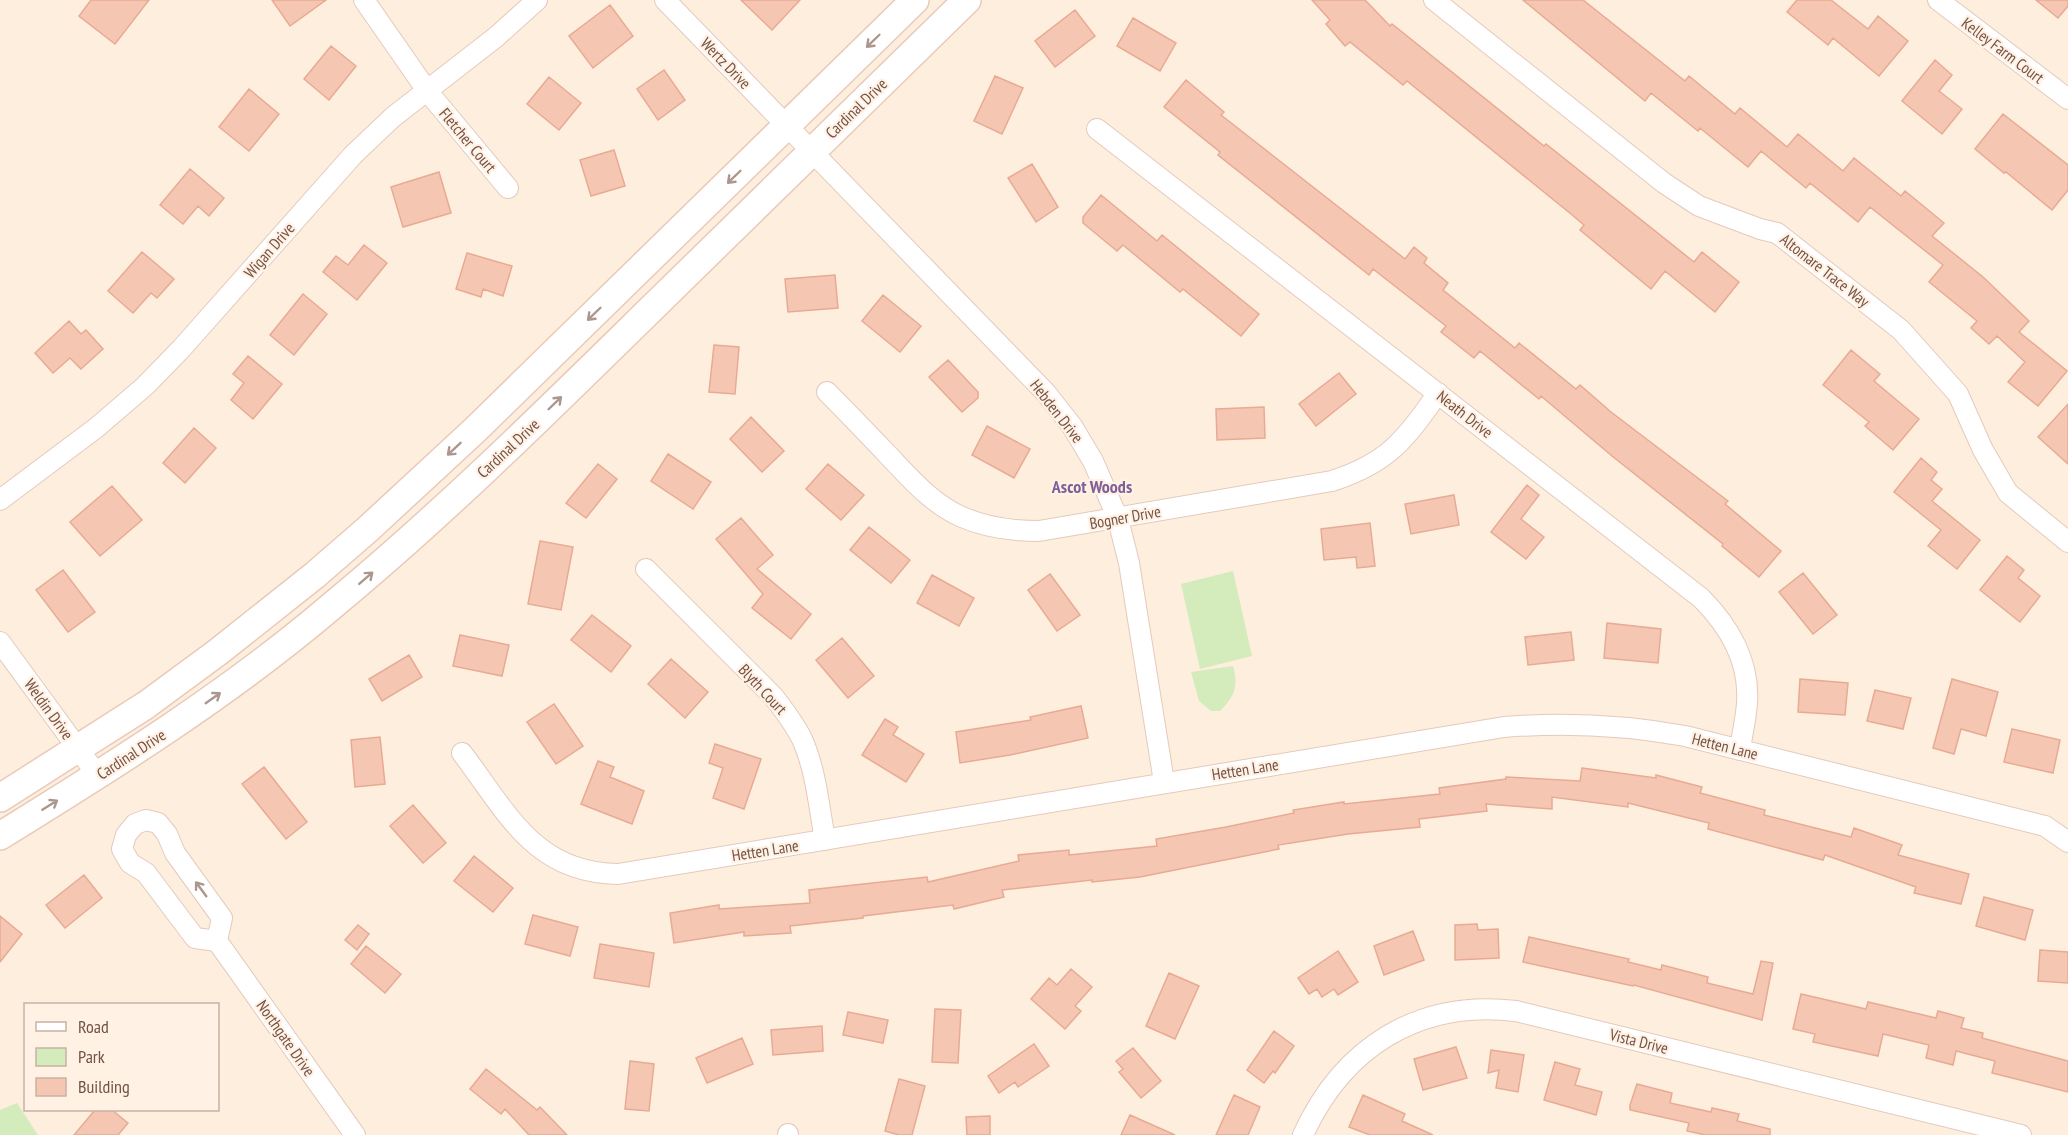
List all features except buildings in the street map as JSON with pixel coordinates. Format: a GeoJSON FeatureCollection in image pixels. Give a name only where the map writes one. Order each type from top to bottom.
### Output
{"type":"FeatureCollection","features":[{"type":"Feature","properties":{"kind":"main road","name":"Cardinal Drive"},"geometry":{"type":"LineString","coordinates":[[0,798],[146,705],[218,652],[351,544],[475,430],[915,0]]}},
{"type":"Feature","properties":{"kind":"main road","name":"Cardinal Drive"},"geometry":{"type":"LineString","coordinates":[[0,836],[168,731],[332,607],[424,527],[544,413],[967,0]]}},
{"type":"Feature","properties":{"kind":"street","name":"Fletcher Court"},"geometry":{"type":"LineString","coordinates":[[364,0],[428,92],[508,188]]}},
{"type":"Feature","properties":{"kind":"street","name":"Wigan Drive"},"geometry":{"type":"LineString","coordinates":[[0,500],[96,428],[145,386],[181,349],[353,155],[393,117],[496,37],[537,0]]}},
{"type":"Feature","properties":{"kind":"street","name":"Wertz Drive"},"geometry":{"type":"LineString","coordinates":[[665,0],[787,126]]}},
{"type":"Feature","properties":{"kind":"street","name":"Altomare Trace Way"},"geometry":{"type":"LineString","coordinates":[[1434,0],[1664,183],[1699,206],[1760,229],[1777,232],[1902,330],[1958,394],[1983,450],[2008,493],[2068,542]]}},
{"type":"Feature","properties":{"kind":"street","name":"Kelley Farm Court"},"geometry":{"type":"LineString","coordinates":[[1938,0],[2066,93]]}},
{"type":"Feature","properties":{"kind":"street","name":"Hebden Drive"},"geometry":{"type":"LineString","coordinates":[[787,126],[1046,393],[1072,426],[1093,462],[1118,519],[1129,563],[1164,782]]}},
{"type":"Feature","properties":{"kind":"street","name":"Neath Drive"},"geometry":{"type":"LineString","coordinates":[[1097,129],[1701,598],[1715,612],[1729,632],[1746,677],[1747,702],[1740,750]]}},
{"type":"Feature","properties":{"kind":"street","name":"Bogner Drive"},"geometry":{"type":"LineString","coordinates":[[827,392],[917,485],[938,502],[960,516],[1012,531],[1039,531],[1118,519],[1332,481],[1356,473],[1378,461],[1398,445],[1412,430],[1438,393]]}},
{"type":"Feature","properties":{"kind":"street","name":"Blyth Court"},"geometry":{"type":"LineString","coordinates":[[646,569],[773,696],[789,716],[802,739],[809,759],[825,840]]}},
{"type":"Feature","properties":{"kind":"street","name":"Weldin Drive"},"geometry":{"type":"LineString","coordinates":[[0,642],[98,776]]}},
{"type":"Feature","properties":{"kind":"street","name":"Hetten Lane"},"geometry":{"type":"LineString","coordinates":[[462,753],[523,833],[548,855],[578,870],[618,874],[1164,782],[1504,727],[1544,724],[1595,724],[1645,729],[1740,750],[2045,826],[2068,842]]}},
{"type":"Feature","properties":{"kind":"street"},"geometry":{"type":"LineString","coordinates":[[146,820],[158,823],[167,834],[175,854],[222,918],[218,940],[195,938],[146,873],[130,863],[122,849],[126,835],[135,824],[146,820]]}},
{"type":"Feature","properties":{"kind":"street","name":"Northgate Drive"},"geometry":{"type":"LineString","coordinates":[[218,940],[355,1135]]}},
{"type":"Feature","properties":{"kind":"street","name":"Vista Drive"},"geometry":{"type":"LineString","coordinates":[[1304,1135],[1314,1112],[1330,1086],[1369,1048],[1394,1032],[1421,1020],[1445,1013],[1474,1009],[1516,1011],[2021,1135]]}},
{"type":"Feature","properties":{"kind":"green space"},"geometry":{"type":"Polygon","coordinates":[[[1233,571],[1252,656],[1200,669],[1181,584],[1233,571]]]}},
{"type":"Feature","properties":{"kind":"green space"},"geometry":{"type":"Polygon","coordinates":[[[1233,666],[1235,685],[1232,696],[1220,711],[1211,711],[1199,701],[1191,672],[1233,666]]]}},
{"type":"Feature","properties":{"kind":"green space"},"geometry":{"type":"Polygon","coordinates":[[[17,1103],[38,1135],[0,1135],[0,1110],[17,1103]]]}},
{"type":"Feature","properties":{"kind":"district","name":"Ascot Woods"},"geometry":{"type":"Point","coordinates":[1092,486]}}]}
